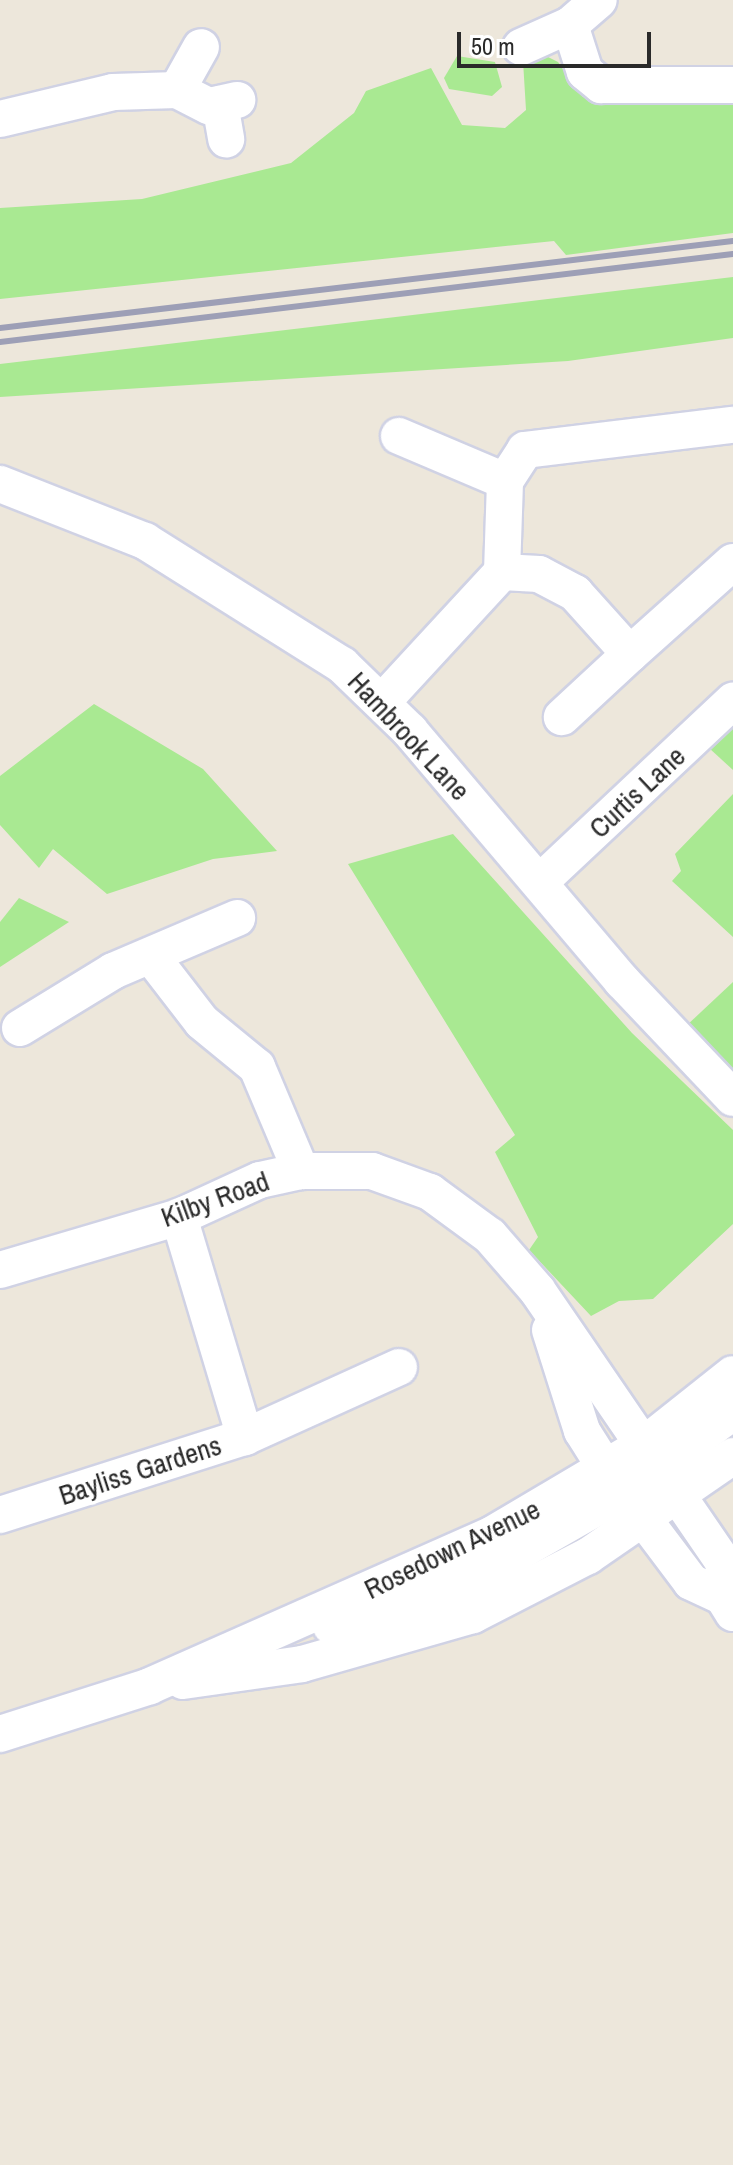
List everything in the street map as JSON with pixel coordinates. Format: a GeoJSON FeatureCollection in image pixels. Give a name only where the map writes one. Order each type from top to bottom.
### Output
{"type":"FeatureCollection","features":[{"type":"Feature","properties":{"kind":"street"},"geometry":{"type":"LineString","coordinates":[[521,47],[570,25],[599,0]]}},
{"type":"Feature","properties":{"kind":"street"},"geometry":{"type":"LineString","coordinates":[[570,25],[585,72],[601,85],[733,85]]}},
{"type":"Feature","properties":{"kind":"street"},"geometry":{"type":"LineString","coordinates":[[177,90],[201,47]]}},
{"type":"Feature","properties":{"kind":"street"},"geometry":{"type":"LineString","coordinates":[[0,119],[113,92],[177,90],[228,102],[226,139]]}},
{"type":"Feature","properties":{"kind":"street"},"geometry":{"type":"LineString","coordinates":[[383,701],[502,572],[505,481],[525,450],[733,425]]}},
{"type":"Feature","properties":{"kind":"street"},"geometry":{"type":"LineString","coordinates":[[399,436],[505,481]]}},
{"type":"Feature","properties":{"kind":"street","name":"Hambrook Lane"},"geometry":{"type":"LineString","coordinates":[[0,484],[145,541],[236,592],[383,701],[733,1098]]}},
{"type":"Feature","properties":{"kind":"street"},"geometry":{"type":"LineString","coordinates":[[562,717],[733,562]]}},
{"type":"Feature","properties":{"kind":"street"},"geometry":{"type":"LineString","coordinates":[[502,572],[539,574],[575,593],[630,654]]}},
{"type":"Feature","properties":{"kind":"street","name":"Curtis Lane"},"geometry":{"type":"LineString","coordinates":[[540,882],[733,701]]}},
{"type":"Feature","properties":{"kind":"street"},"geometry":{"type":"LineString","coordinates":[[20,1028],[151,956],[237,918]]}},
{"type":"Feature","properties":{"kind":"street"},"geometry":{"type":"LineString","coordinates":[[151,956],[202,1022],[257,1067],[301,1171]]}},
{"type":"Feature","properties":{"kind":"street","name":"Kilby Road"},"geometry":{"type":"LineString","coordinates":[[0,1270],[179,1217],[260,1180],[301,1171],[372,1171],[430,1192],[490,1236],[537,1290],[682,1496],[724,1563],[728,1605]]}},
{"type":"Feature","properties":{"kind":"street","name":"Bayliss Gardens"},"geometry":{"type":"LineString","coordinates":[[0,1515],[245,1437],[179,1217]]}},
{"type":"Feature","properties":{"kind":"street","name":"Kilby Road"},"geometry":{"type":"LineString","coordinates":[[537,1290],[582,1431],[691,1582],[728,1605]]}},
{"type":"Feature","properties":{"kind":"street"},"geometry":{"type":"LineString","coordinates":[[245,1437],[399,1367]]}},
{"type":"Feature","properties":{"kind":"street"},"geometry":{"type":"LineString","coordinates":[[625,1494],[653,1455],[733,1374]]}},
{"type":"Feature","properties":{"kind":"street"},"geometry":{"type":"LineString","coordinates":[[653,1455],[733,1412]]}},
{"type":"Feature","properties":{"kind":"street"},"geometry":{"type":"LineString","coordinates":[[625,1494],[682,1496],[733,1456]]}},
{"type":"Feature","properties":{"kind":"street","name":"Rosedown Avenue"},"geometry":{"type":"LineString","coordinates":[[0,1734],[150,1686],[252,1636],[426,1567],[625,1494]]}},
{"type":"Feature","properties":{"kind":"street","name":"Rosedown Avenue"},"geometry":{"type":"LineString","coordinates":[[150,1686],[302,1664],[406,1640],[543,1582],[625,1494]]}},
{"type":"Feature","properties":{"kind":"green space"},"geometry":{"type":"Polygon","coordinates":[[[542,54],[558,62],[583,97],[733,98],[733,233],[566,255],[554,241],[0,299],[0,208],[142,199],[291,163],[354,113],[366,91],[431,68],[462,125],[505,128],[526,110],[523,61],[542,54]]]}},
{"type":"Feature","properties":{"kind":"green space"},"geometry":{"type":"Polygon","coordinates":[[[457,56],[495,62],[502,87],[492,96],[449,89],[444,78],[457,56]]]}},
{"type":"Feature","properties":{"kind":"green space"},"geometry":{"type":"Polygon","coordinates":[[[733,277],[733,338],[568,361],[0,397],[0,364],[733,277]]]}},
{"type":"Feature","properties":{"kind":"green space"},"geometry":{"type":"Polygon","coordinates":[[[94,704],[203,769],[277,851],[213,859],[107,894],[53,849],[39,868],[0,825],[0,776],[94,704]]]}},
{"type":"Feature","properties":{"kind":"green space"},"geometry":{"type":"Polygon","coordinates":[[[733,726],[733,770],[709,748],[733,726]]]}},
{"type":"Feature","properties":{"kind":"green space"},"geometry":{"type":"Polygon","coordinates":[[[733,794],[733,937],[672,881],[681,871],[675,854],[733,794]]]}},
{"type":"Feature","properties":{"kind":"green space"},"geometry":{"type":"Polygon","coordinates":[[[453,834],[632,1033],[733,1130],[733,1224],[653,1299],[619,1301],[591,1316],[529,1250],[538,1237],[495,1152],[515,1135],[348,864],[453,834]]]}},
{"type":"Feature","properties":{"kind":"green space"},"geometry":{"type":"Polygon","coordinates":[[[19,898],[69,922],[0,967],[0,922],[19,898]]]}},
{"type":"Feature","properties":{"kind":"green space"},"geometry":{"type":"Polygon","coordinates":[[[733,982],[733,1069],[685,1027],[733,982]]]}},
{"type":"Feature","properties":{"kind":"railway"},"geometry":{"type":"LineString","coordinates":[[0,328],[733,241]]}},
{"type":"Feature","properties":{"kind":"railway"},"geometry":{"type":"LineString","coordinates":[[0,342],[733,254]]}}]}
